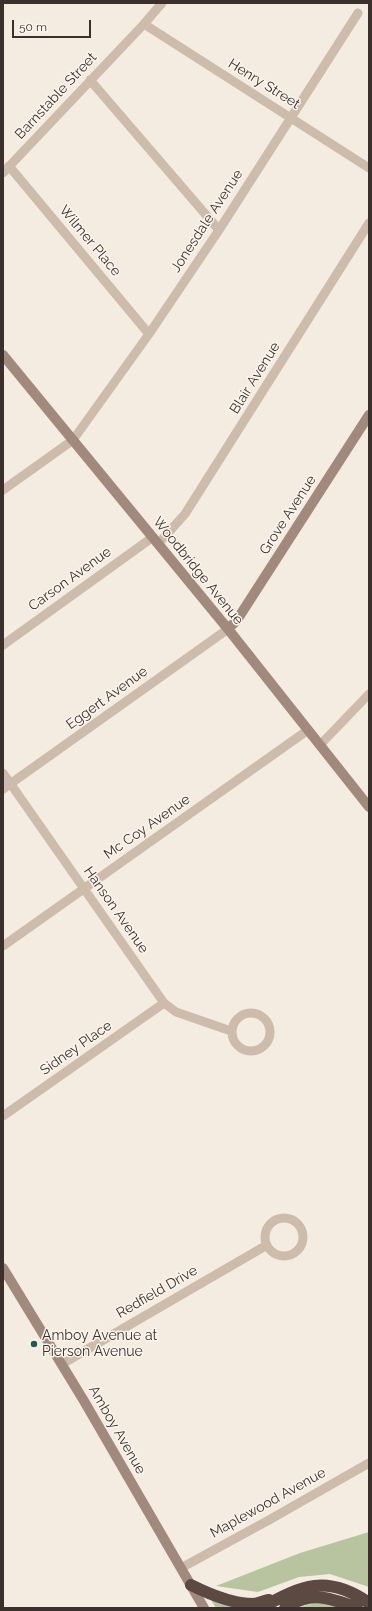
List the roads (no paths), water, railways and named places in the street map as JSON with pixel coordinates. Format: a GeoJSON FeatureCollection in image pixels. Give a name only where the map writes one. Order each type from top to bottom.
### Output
{"type":"FeatureCollection","features":[{"type":"Feature","properties":{"kind":"highway"},"geometry":{"type":"LineString","coordinates":[[191,1585],[208,1594],[254,1604],[292,1604],[314,1597],[333,1598],[357,1608]]}},
{"type":"Feature","properties":{"kind":"highway"},"geometry":{"type":"LineString","coordinates":[[261,1608],[283,1603],[296,1590],[312,1585],[336,1586],[355,1593],[369,1603]]}},
{"type":"Feature","properties":{"kind":"street","name":"Barnstable Street"},"geometry":{"type":"LineString","coordinates":[[6,170],[162,3]]}},
{"type":"Feature","properties":{"kind":"street","name":"Jonesdale Avenue"},"geometry":{"type":"LineString","coordinates":[[3,490],[73,440],[149,334],[219,230],[358,13]]}},
{"type":"Feature","properties":{"kind":"street","name":"Henry Street"},"geometry":{"type":"LineString","coordinates":[[144,24],[369,168]]}},
{"type":"Feature","properties":{"kind":"street"},"geometry":{"type":"LineString","coordinates":[[90,80],[219,230]]}},
{"type":"Feature","properties":{"kind":"street","name":"Wilmer Place"},"geometry":{"type":"LineString","coordinates":[[6,170],[149,334]]}},
{"type":"Feature","properties":{"kind":"street","name":"Blair Avenue"},"geometry":{"type":"LineString","coordinates":[[156,541],[185,514],[369,223]]}},
{"type":"Feature","properties":{"kind":"street","name":"Woodbridge Avenue"},"geometry":{"type":"LineString","coordinates":[[3,355],[228,629],[369,807]]}},
{"type":"Feature","properties":{"kind":"street","name":"Grove Avenue"},"geometry":{"type":"LineString","coordinates":[[228,629],[237,620],[369,415]]}},
{"type":"Feature","properties":{"kind":"street","name":"Carson Avenue"},"geometry":{"type":"LineString","coordinates":[[3,645],[156,541]]}},
{"type":"Feature","properties":{"kind":"street","name":"Eggert Avenue"},"geometry":{"type":"LineString","coordinates":[[7,787],[228,629]]}},
{"type":"Feature","properties":{"kind":"street"},"geometry":{"type":"LineString","coordinates":[[320,745],[369,694]]}},
{"type":"Feature","properties":{"kind":"street","name":"Mc Coy Avenue"},"geometry":{"type":"LineString","coordinates":[[3,946],[308,730]]}},
{"type":"Feature","properties":{"kind":"street","name":"Hanson Avenue"},"geometry":{"type":"LineString","coordinates":[[3,773],[7,787],[85,888],[164,1003],[176,1012],[231,1031]]}},
{"type":"Feature","properties":{"kind":"street","name":"Sidney Place"},"geometry":{"type":"LineString","coordinates":[[3,1116],[164,1003]]}},
{"type":"Feature","properties":{"kind":"street"},"geometry":{"type":"LineString","coordinates":[[253,1012],[265,1018],[270,1030],[270,1036],[263,1047],[252,1052],[245,1051],[235,1044],[231,1031],[236,1019],[247,1013],[253,1012]]}},
{"type":"Feature","properties":{"kind":"street"},"geometry":{"type":"LineString","coordinates":[[289,1219],[296,1222],[301,1228],[303,1236],[302,1244],[292,1255],[276,1255],[267,1245],[265,1239],[266,1231],[270,1224],[277,1220],[289,1219]]}},
{"type":"Feature","properties":{"kind":"street","name":"Redfield Drive"},"geometry":{"type":"LineString","coordinates":[[62,1364],[267,1245]]}},
{"type":"Feature","properties":{"kind":"street","name":"Amboy Avenue"},"geometry":{"type":"LineString","coordinates":[[3,1269],[62,1364],[204,1608]]}},
{"type":"Feature","properties":{"kind":"street","name":"Maplewood Avenue"},"geometry":{"type":"LineString","coordinates":[[180,1568],[270,1520],[369,1463]]}},
{"type":"Feature","properties":{"kind":"place","name":"Amboy Avenue at Pierson Avenue"},"geometry":{"type":"Point","coordinates":[34,1344]}}]}
